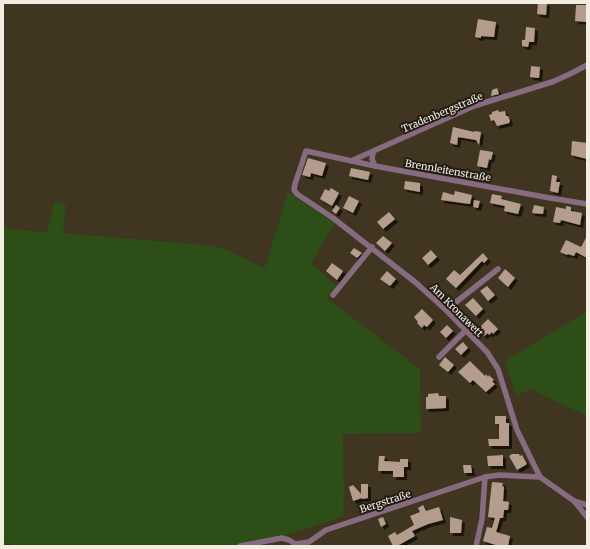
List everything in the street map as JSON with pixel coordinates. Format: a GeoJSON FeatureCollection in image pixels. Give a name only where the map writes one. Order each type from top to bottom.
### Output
{"type":"FeatureCollection","features":[{"type":"Feature","properties":{"kind":"street","name":"Tradenbergstraße"},"geometry":{"type":"LineString","coordinates":[[350,161],[474,106],[552,82],[587,65]]}},
{"type":"Feature","properties":{"kind":"street","name":"Brennleitenstraße"},"geometry":{"type":"LineString","coordinates":[[306,151],[375,166],[587,204]]}},
{"type":"Feature","properties":{"kind":"street","name":"Am Kronawett"},"geometry":{"type":"LineString","coordinates":[[306,151],[295,184],[294,190],[297,194],[372,247],[415,282],[446,310],[487,352],[498,369],[517,430],[540,477],[574,501],[587,505]]}},
{"type":"Feature","properties":{"kind":"street"},"geometry":{"type":"LineString","coordinates":[[373,152],[372,158],[375,166]]}},
{"type":"Feature","properties":{"kind":"street"},"geometry":{"type":"LineString","coordinates":[[332,295],[372,247]]}},
{"type":"Feature","properties":{"kind":"street"},"geometry":{"type":"LineString","coordinates":[[446,310],[498,269]]}},
{"type":"Feature","properties":{"kind":"street"},"geometry":{"type":"LineString","coordinates":[[439,357],[465,331]]}},
{"type":"Feature","properties":{"kind":"street","name":"Bergstraße"},"geometry":{"type":"LineString","coordinates":[[298,545],[308,542],[326,530],[484,477],[499,475],[540,477]]}},
{"type":"Feature","properties":{"kind":"street"},"geometry":{"type":"LineString","coordinates":[[476,546],[482,518],[484,477]]}},
{"type":"Feature","properties":{"kind":"street"},"geometry":{"type":"LineString","coordinates":[[574,501],[586,516]]}},
{"type":"Feature","properties":{"kind":"street"},"geometry":{"type":"LineString","coordinates":[[240,546],[282,538],[298,545]]}},
{"type":"Feature","properties":{"kind":"green space"},"geometry":{"type":"Polygon","coordinates":[[[288,192],[335,223],[311,263],[337,286],[327,298],[420,369],[421,433],[343,434],[344,516],[253,546],[22,546],[3,543],[3,228],[43,232],[47,231],[54,202],[64,204],[66,206],[63,233],[214,246],[226,249],[262,267],[265,267],[288,192]]]}},
{"type":"Feature","properties":{"kind":"green space"},"geometry":{"type":"Polygon","coordinates":[[[587,311],[587,416],[530,389],[516,396],[505,361],[587,311]]]}},
{"type":"Feature","properties":{"kind":"building"},"geometry":{"type":"Polygon","coordinates":[[[538,3],[547,3],[546,15],[537,14],[538,3]]]}},
{"type":"Feature","properties":{"kind":"building"},"geometry":{"type":"Polygon","coordinates":[[[576,5],[587,5],[587,22],[575,21],[576,5]]]}},
{"type":"Feature","properties":{"kind":"building"},"geometry":{"type":"Polygon","coordinates":[[[478,19],[496,22],[494,37],[475,37],[478,19]]]}},
{"type":"Feature","properties":{"kind":"building"},"geometry":{"type":"Polygon","coordinates":[[[526,27],[535,28],[534,42],[529,42],[528,47],[522,46],[522,40],[525,40],[526,27]]]}},
{"type":"Feature","properties":{"kind":"building"},"geometry":{"type":"Polygon","coordinates":[[[531,66],[540,67],[539,78],[530,77],[531,66]]]}},
{"type":"Feature","properties":{"kind":"building"},"geometry":{"type":"Polygon","coordinates":[[[497,88],[499,94],[491,96],[492,90],[497,88]]]}},
{"type":"Feature","properties":{"kind":"building"},"geometry":{"type":"Polygon","coordinates":[[[498,110],[499,112],[505,111],[506,116],[508,116],[510,121],[509,123],[497,126],[494,120],[491,121],[489,115],[498,110]]]}},
{"type":"Feature","properties":{"kind":"building"},"geometry":{"type":"Polygon","coordinates":[[[453,127],[474,132],[481,132],[479,145],[476,140],[458,137],[457,145],[450,143],[453,127]]]}},
{"type":"Feature","properties":{"kind":"building"},"geometry":{"type":"Polygon","coordinates":[[[572,141],[587,143],[587,159],[571,155],[572,141]]]}},
{"type":"Feature","properties":{"kind":"building"},"geometry":{"type":"Polygon","coordinates":[[[480,150],[493,152],[491,160],[489,159],[487,168],[477,166],[480,150]]]}},
{"type":"Feature","properties":{"kind":"building"},"geometry":{"type":"Polygon","coordinates":[[[308,158],[326,163],[322,176],[311,173],[310,177],[302,175],[308,158]]]}},
{"type":"Feature","properties":{"kind":"building"},"geometry":{"type":"Polygon","coordinates":[[[351,168],[370,172],[368,180],[349,176],[351,168]]]}},
{"type":"Feature","properties":{"kind":"building"},"geometry":{"type":"Polygon","coordinates":[[[552,175],[557,176],[556,182],[560,182],[558,193],[550,191],[552,175]]]}},
{"type":"Feature","properties":{"kind":"building"},"geometry":{"type":"Polygon","coordinates":[[[405,181],[420,183],[420,192],[404,189],[405,181]]]}},
{"type":"Feature","properties":{"kind":"building"},"geometry":{"type":"Polygon","coordinates":[[[331,188],[339,193],[332,206],[320,199],[325,189],[329,191],[331,188]]]}},
{"type":"Feature","properties":{"kind":"building"},"geometry":{"type":"Polygon","coordinates":[[[455,191],[472,195],[470,204],[441,200],[443,192],[454,195],[455,191]]]}},
{"type":"Feature","properties":{"kind":"building"},"geometry":{"type":"Polygon","coordinates":[[[492,194],[502,196],[501,199],[521,204],[518,214],[504,211],[505,206],[490,203],[492,194]]]}},
{"type":"Feature","properties":{"kind":"building"},"geometry":{"type":"Polygon","coordinates":[[[349,196],[359,201],[353,213],[343,208],[349,196]]]}},
{"type":"Feature","properties":{"kind":"building"},"geometry":{"type":"Polygon","coordinates":[[[474,200],[480,201],[478,208],[473,207],[474,200]]]}},
{"type":"Feature","properties":{"kind":"building"},"geometry":{"type":"Polygon","coordinates":[[[336,205],[340,208],[336,214],[332,211],[336,205]]]}},
{"type":"Feature","properties":{"kind":"building"},"geometry":{"type":"Polygon","coordinates":[[[534,205],[544,207],[543,214],[532,213],[534,205]]]}},
{"type":"Feature","properties":{"kind":"building"},"geometry":{"type":"Polygon","coordinates":[[[566,206],[571,207],[571,211],[582,213],[580,225],[561,220],[560,223],[553,222],[556,207],[566,209],[566,206]]]}},
{"type":"Feature","properties":{"kind":"building"},"geometry":{"type":"Polygon","coordinates":[[[389,212],[395,219],[383,229],[377,222],[389,212]]]}},
{"type":"Feature","properties":{"kind":"building"},"geometry":{"type":"Polygon","coordinates":[[[383,236],[392,243],[385,251],[376,243],[383,236]]]}},
{"type":"Feature","properties":{"kind":"building"},"geometry":{"type":"Polygon","coordinates":[[[587,236],[587,258],[576,252],[574,256],[560,252],[566,240],[581,247],[587,236]]]}},
{"type":"Feature","properties":{"kind":"building"},"geometry":{"type":"Polygon","coordinates":[[[354,248],[362,253],[357,258],[350,253],[354,248]]]}},
{"type":"Feature","properties":{"kind":"building"},"geometry":{"type":"Polygon","coordinates":[[[431,250],[437,257],[428,265],[422,258],[431,250]]]}},
{"type":"Feature","properties":{"kind":"building"},"geometry":{"type":"Polygon","coordinates":[[[483,253],[488,259],[484,263],[482,261],[456,288],[446,279],[454,270],[460,275],[483,253]]]}},
{"type":"Feature","properties":{"kind":"building"},"geometry":{"type":"Polygon","coordinates":[[[332,263],[343,271],[337,280],[326,271],[332,263]]]}},
{"type":"Feature","properties":{"kind":"building"},"geometry":{"type":"Polygon","coordinates":[[[505,269],[515,278],[508,287],[498,278],[505,269]]]}},
{"type":"Feature","properties":{"kind":"building"},"geometry":{"type":"Polygon","coordinates":[[[387,271],[396,279],[390,286],[380,279],[387,271]]]}},
{"type":"Feature","properties":{"kind":"building"},"geometry":{"type":"Polygon","coordinates":[[[487,286],[495,295],[488,301],[480,291],[487,286]]]}},
{"type":"Feature","properties":{"kind":"building"},"geometry":{"type":"Polygon","coordinates":[[[473,298],[483,309],[476,316],[465,305],[473,298]]]}},
{"type":"Feature","properties":{"kind":"building"},"geometry":{"type":"Polygon","coordinates":[[[422,309],[433,320],[427,327],[424,325],[422,328],[414,317],[422,309]]]}},
{"type":"Feature","properties":{"kind":"building"},"geometry":{"type":"Polygon","coordinates":[[[488,319],[498,329],[493,334],[492,332],[489,335],[488,333],[484,336],[479,330],[488,319]]]}},
{"type":"Feature","properties":{"kind":"building"},"geometry":{"type":"Polygon","coordinates":[[[447,325],[453,331],[446,338],[440,332],[447,325]]]}},
{"type":"Feature","properties":{"kind":"building"},"geometry":{"type":"Polygon","coordinates":[[[463,342],[468,348],[461,355],[455,349],[463,342]]]}},
{"type":"Feature","properties":{"kind":"building"},"geometry":{"type":"Polygon","coordinates":[[[445,357],[454,365],[448,372],[439,365],[445,357]]]}},
{"type":"Feature","properties":{"kind":"building"},"geometry":{"type":"Polygon","coordinates":[[[470,361],[485,376],[486,374],[488,377],[489,375],[494,380],[492,381],[495,384],[486,392],[473,380],[470,383],[458,372],[470,361]]]}},
{"type":"Feature","properties":{"kind":"building"},"geometry":{"type":"Polygon","coordinates":[[[438,393],[439,396],[446,396],[446,408],[426,409],[426,397],[428,397],[428,394],[438,393]]]}},
{"type":"Feature","properties":{"kind":"building"},"geometry":{"type":"Polygon","coordinates":[[[495,416],[506,416],[506,423],[509,423],[509,446],[489,446],[488,439],[499,439],[499,424],[495,424],[495,416]]]}},
{"type":"Feature","properties":{"kind":"building"},"geometry":{"type":"Polygon","coordinates":[[[512,454],[519,454],[520,456],[522,455],[527,464],[517,470],[509,456],[512,454]]]}},
{"type":"Feature","properties":{"kind":"building"},"geometry":{"type":"Polygon","coordinates":[[[503,455],[503,466],[488,466],[487,456],[503,455]]]}},
{"type":"Feature","properties":{"kind":"building"},"geometry":{"type":"Polygon","coordinates":[[[379,456],[385,456],[384,461],[400,462],[400,459],[408,459],[408,467],[404,467],[404,477],[393,477],[393,471],[378,471],[379,456]]]}},
{"type":"Feature","properties":{"kind":"building"},"geometry":{"type":"Polygon","coordinates":[[[463,465],[471,465],[472,473],[464,473],[463,465]]]}},
{"type":"Feature","properties":{"kind":"building"},"geometry":{"type":"Polygon","coordinates":[[[492,482],[503,483],[503,501],[509,502],[508,510],[504,510],[503,518],[500,518],[496,532],[510,536],[508,546],[499,546],[483,541],[487,527],[492,528],[495,518],[488,517],[492,482]]]}},
{"type":"Feature","properties":{"kind":"building"},"geometry":{"type":"Polygon","coordinates":[[[361,484],[368,484],[368,498],[353,501],[349,487],[353,485],[361,494],[361,484]]]}},
{"type":"Feature","properties":{"kind":"building"},"geometry":{"type":"Polygon","coordinates":[[[423,505],[426,511],[439,507],[443,520],[428,524],[412,531],[415,536],[397,546],[393,546],[388,536],[395,532],[397,535],[414,525],[410,516],[420,512],[418,508],[423,505]]]}},
{"type":"Feature","properties":{"kind":"building"},"geometry":{"type":"Polygon","coordinates":[[[383,517],[386,524],[381,527],[378,519],[383,517]]]}},
{"type":"Feature","properties":{"kind":"building"},"geometry":{"type":"Polygon","coordinates":[[[450,517],[462,520],[461,533],[450,533],[450,517]]]}}]}
